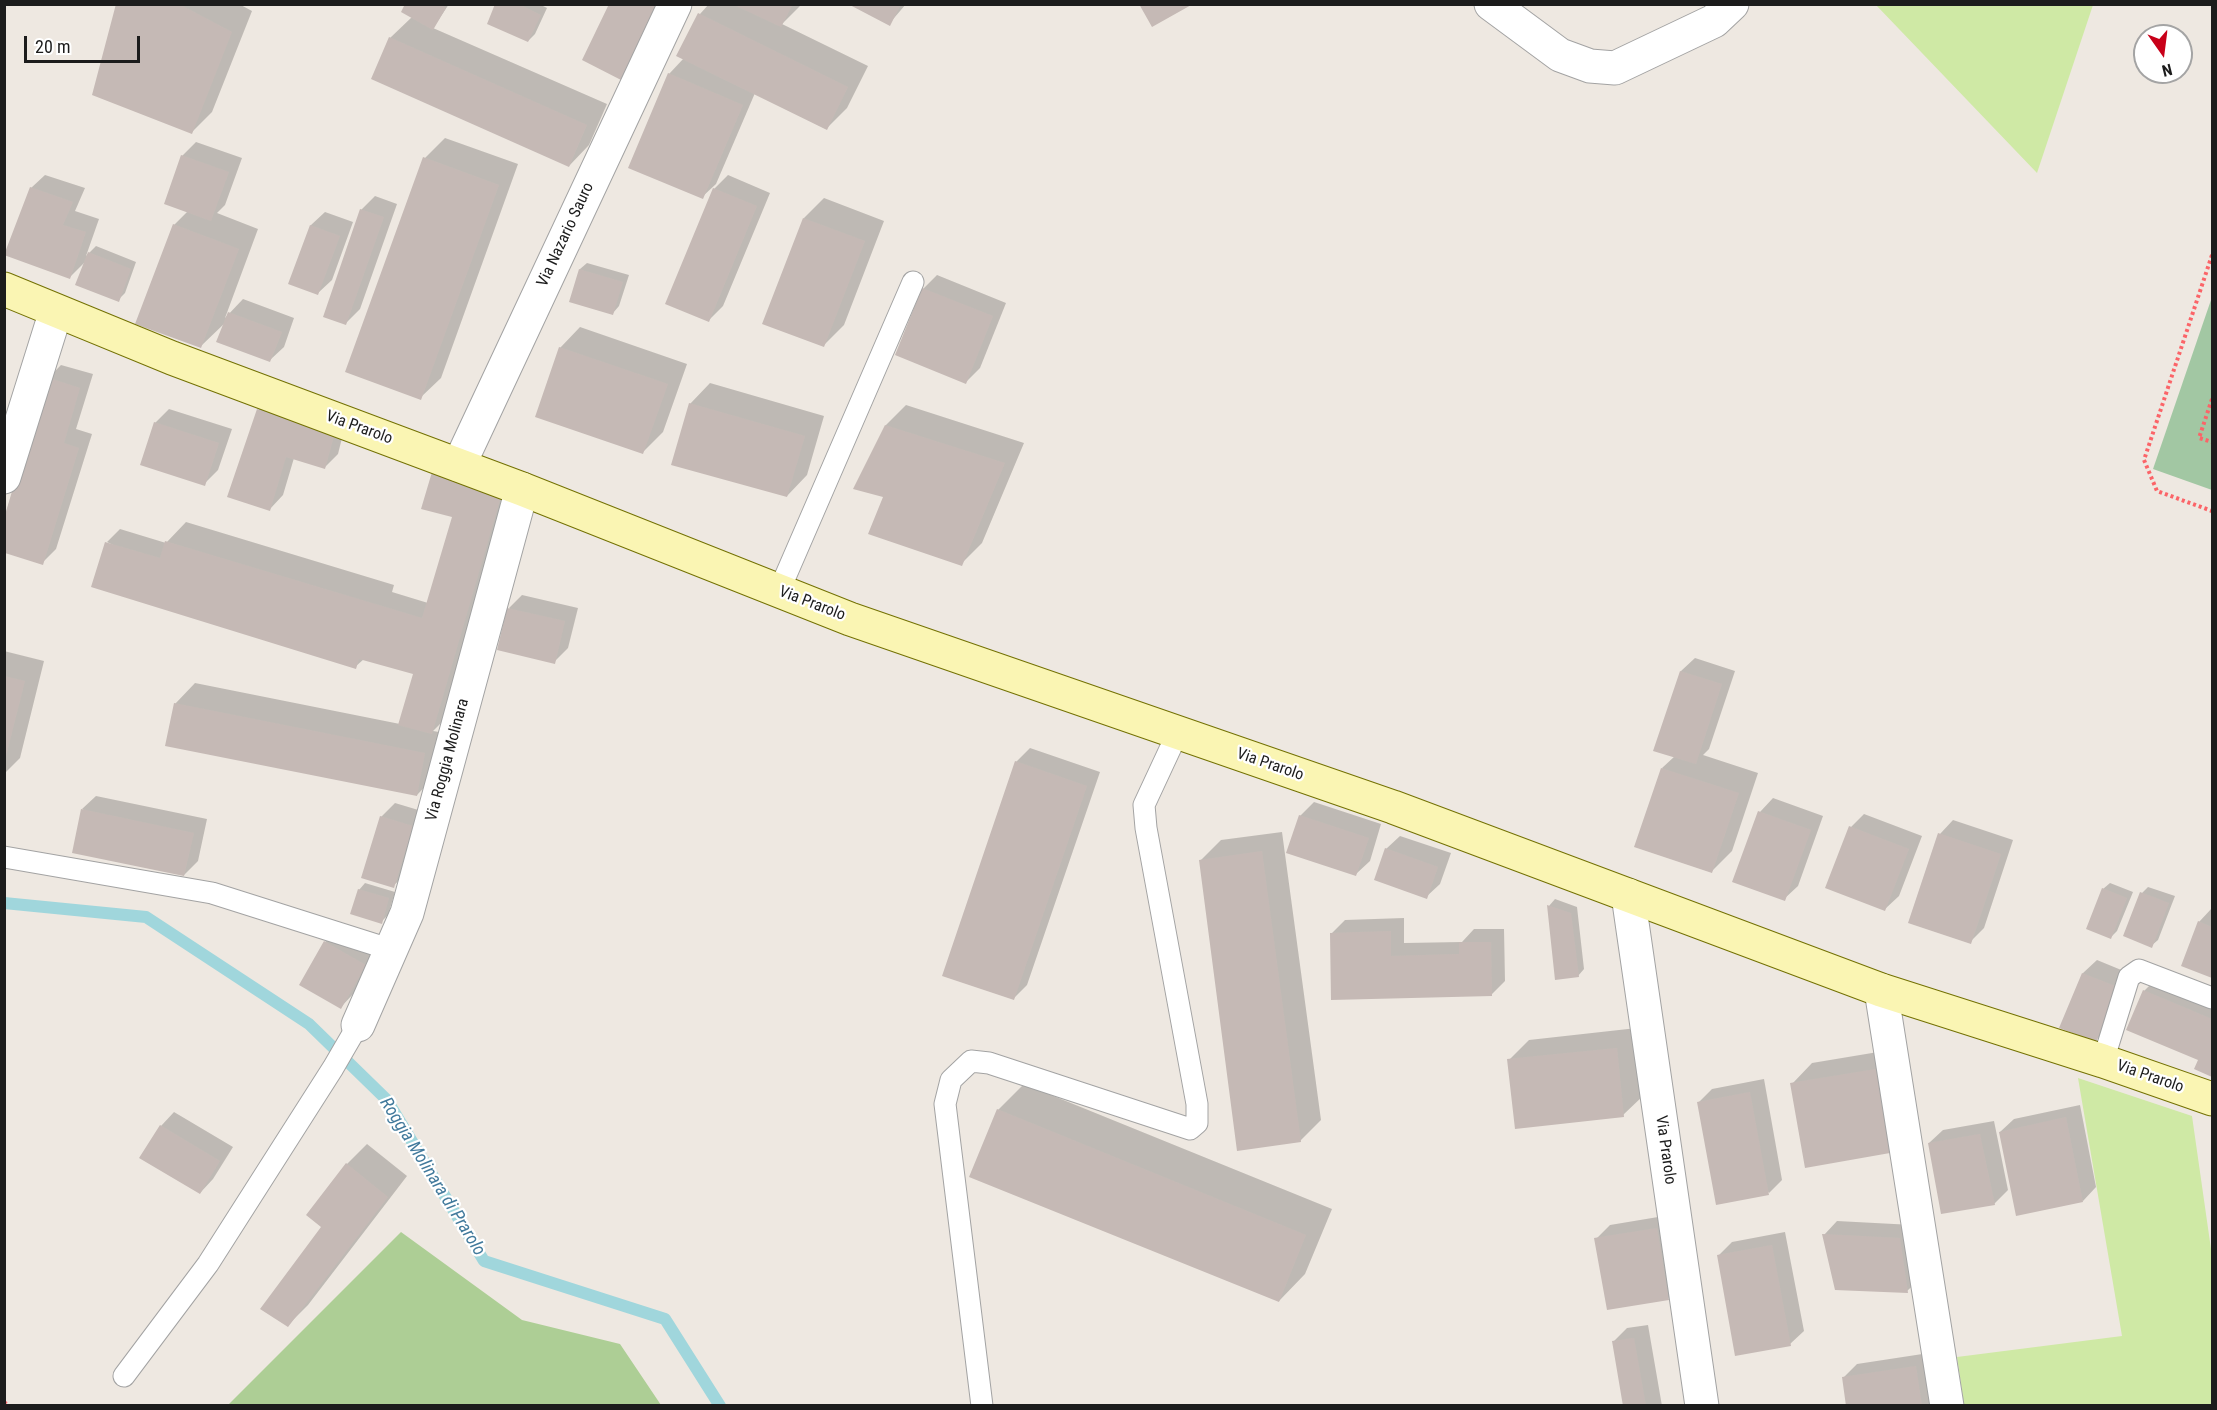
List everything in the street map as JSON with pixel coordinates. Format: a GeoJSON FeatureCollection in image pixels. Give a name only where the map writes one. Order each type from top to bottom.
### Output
{"type":"FeatureCollection","features":[{"type":"Feature","properties":{"kind":"street","name":"Via Nazario Sauro"},"geometry":{"type":"LineString","coordinates":[[459,465],[675,4]]}},
{"type":"Feature","properties":{"kind":"street"},"geometry":{"type":"LineString","coordinates":[[1491,4],[1560,55],[1590,66],[1615,68],[1714,21],[1732,4]]}},
{"type":"Feature","properties":{"kind":"street","name":"Via Prarolo"},"geometry":{"type":"LineString","coordinates":[[4,290],[172,358],[522,489],[850,619],[1393,807],[1881,990],[2103,1061],[2212,1099]]}},
{"type":"Feature","properties":{"kind":"street"},"geometry":{"type":"LineString","coordinates":[[4,477],[56,310]]}},
{"type":"Feature","properties":{"kind":"street","name":"Via Roggia Molinara"},"geometry":{"type":"LineString","coordinates":[[358,1024],[407,913],[522,489]]}},
{"type":"Feature","properties":{"kind":"street","name":"Via Prarolo"},"geometry":{"type":"LineString","coordinates":[[1628,895],[1702,1406]]}},
{"type":"Feature","properties":{"kind":"street"},"geometry":{"type":"LineString","coordinates":[[1881,990],[1947,1406]]}},
{"type":"Feature","properties":{"kind":"lane"},"geometry":{"type":"LineString","coordinates":[[779,591],[913,282]]}},
{"type":"Feature","properties":{"kind":"lane"},"geometry":{"type":"LineString","coordinates":[[982,1406],[945,1104],[951,1080],[971,1061],[989,1063],[1190,1129],[1197,1124],[1197,1104],[1146,828],[1144,805],[1178,732]]}},
{"type":"Feature","properties":{"kind":"lane"},"geometry":{"type":"LineString","coordinates":[[4,857],[212,893],[392,950]]}},
{"type":"Feature","properties":{"kind":"lane"},"geometry":{"type":"LineString","coordinates":[[2103,1061],[2129,977],[2139,970],[2212,998]]}},
{"type":"Feature","properties":{"kind":"lane"},"geometry":{"type":"LineString","coordinates":[[124,1376],[208,1264],[333,1068],[358,1024]]}},
{"type":"Feature","properties":{"kind":"path"},"geometry":{"type":"LineString","coordinates":[[2212,255],[2144,460],[2157,491],[2212,511]]}},
{"type":"Feature","properties":{"kind":"path"},"geometry":{"type":"LineString","coordinates":[[2212,399],[2199,438],[2212,442]]}},
{"type":"Feature","properties":{"kind":"path"},"geometry":{"type":"LineString","coordinates":[[4,1402],[9,1406]]}},
{"type":"Feature","properties":{"kind":"green space"},"geometry":{"type":"Polygon","coordinates":[[[1876,5],[2093,5],[2037,173],[1876,5]]]}},
{"type":"Feature","properties":{"kind":"green space"},"geometry":{"type":"Polygon","coordinates":[[[2212,297],[2212,490],[2153,469],[2212,297]]]}},
{"type":"Feature","properties":{"kind":"green space"},"geometry":{"type":"Polygon","coordinates":[[[2078,1078],[2192,1116],[2212,1256],[2212,1405],[1964,1405],[1957,1357],[2122,1336],[2078,1078]]]}},
{"type":"Feature","properties":{"kind":"green space"},"geometry":{"type":"Polygon","coordinates":[[[401,1232],[522,1320],[620,1344],[661,1405],[228,1405],[401,1232]]]}},
{"type":"Feature","properties":{"kind":"building"},"geometry":{"type":"Polygon","coordinates":[[[116,4],[179,4],[232,32],[192,134],[92,95],[116,4]]]}},
{"type":"Feature","properties":{"kind":"building"},"geometry":{"type":"Polygon","coordinates":[[[405,4],[441,4],[446,8],[433,30],[401,12],[405,4]]]}},
{"type":"Feature","properties":{"kind":"building"},"geometry":{"type":"Polygon","coordinates":[[[495,4],[519,4],[541,15],[528,42],[487,24],[495,4]]]}},
{"type":"Feature","properties":{"kind":"building"},"geometry":{"type":"Polygon","coordinates":[[[609,4],[660,4],[623,81],[582,60],[609,4]]]}},
{"type":"Feature","properties":{"kind":"building"},"geometry":{"type":"Polygon","coordinates":[[[732,4],[793,4],[781,27],[732,4]]]}},
{"type":"Feature","properties":{"kind":"building"},"geometry":{"type":"Polygon","coordinates":[[[848,4],[901,4],[890,26],[848,4]]]}},
{"type":"Feature","properties":{"kind":"building"},"geometry":{"type":"Polygon","coordinates":[[[1139,4],[1193,4],[1152,27],[1139,4]]]}},
{"type":"Feature","properties":{"kind":"building"},"geometry":{"type":"Polygon","coordinates":[[[698,13],[848,87],[827,130],[676,56],[698,13]]]}},
{"type":"Feature","properties":{"kind":"building"},"geometry":{"type":"Polygon","coordinates":[[[389,37],[587,125],[569,167],[371,79],[389,37]]]}},
{"type":"Feature","properties":{"kind":"building"},"geometry":{"type":"Polygon","coordinates":[[[668,73],[743,105],[703,199],[628,168],[668,73]]]}},
{"type":"Feature","properties":{"kind":"building"},"geometry":{"type":"Polygon","coordinates":[[[181,155],[229,172],[211,221],[164,204],[181,155]]]}},
{"type":"Feature","properties":{"kind":"building"},"geometry":{"type":"Polygon","coordinates":[[[423,157],[499,185],[421,400],[345,372],[423,157]]]}},
{"type":"Feature","properties":{"kind":"building"},"geometry":{"type":"Polygon","coordinates":[[[30,187],[73,202],[63,225],[86,232],[70,279],[4,255],[30,187]]]}},
{"type":"Feature","properties":{"kind":"building"},"geometry":{"type":"Polygon","coordinates":[[[713,188],[757,206],[709,322],[665,304],[713,188]]]}},
{"type":"Feature","properties":{"kind":"building"},"geometry":{"type":"Polygon","coordinates":[[[360,209],[384,217],[346,325],[323,317],[360,209]]]}},
{"type":"Feature","properties":{"kind":"building"},"geometry":{"type":"Polygon","coordinates":[[[803,218],[865,241],[824,347],[762,324],[803,218]]]}},
{"type":"Feature","properties":{"kind":"building"},"geometry":{"type":"Polygon","coordinates":[[[173,224],[239,249],[201,348],[135,324],[173,224]]]}},
{"type":"Feature","properties":{"kind":"building"},"geometry":{"type":"Polygon","coordinates":[[[310,225],[340,236],[318,295],[288,284],[310,225]]]}},
{"type":"Feature","properties":{"kind":"building"},"geometry":{"type":"Polygon","coordinates":[[[88,252],[131,269],[119,302],[75,285],[88,252]]]}},
{"type":"Feature","properties":{"kind":"building"},"geometry":{"type":"Polygon","coordinates":[[[579,269],[623,282],[613,315],[569,302],[579,269]]]}},
{"type":"Feature","properties":{"kind":"building"},"geometry":{"type":"Polygon","coordinates":[[[922,288],[993,316],[966,384],[895,355],[922,288]]]}},
{"type":"Feature","properties":{"kind":"building"},"geometry":{"type":"Polygon","coordinates":[[[228,312],[282,332],[270,362],[216,342],[228,312]]]}},
{"type":"Feature","properties":{"kind":"building"},"geometry":{"type":"Polygon","coordinates":[[[559,347],[668,384],[643,454],[535,417],[559,347]]]}},
{"type":"Feature","properties":{"kind":"building"},"geometry":{"type":"Polygon","coordinates":[[[46,377],[80,388],[64,443],[79,448],[43,565],[5,553],[5,515],[46,377]]]}},
{"type":"Feature","properties":{"kind":"building"},"geometry":{"type":"Polygon","coordinates":[[[689,403],[805,436],[787,497],[671,465],[689,403]]]}},
{"type":"Feature","properties":{"kind":"building"},"geometry":{"type":"Polygon","coordinates":[[[257,409],[334,436],[325,469],[286,457],[270,511],[227,497],[257,409]]]}},
{"type":"Feature","properties":{"kind":"building"},"geometry":{"type":"Polygon","coordinates":[[[154,422],[219,443],[205,486],[140,465],[154,422]]]}},
{"type":"Feature","properties":{"kind":"building"},"geometry":{"type":"Polygon","coordinates":[[[885,425],[1005,463],[962,566],[868,534],[883,497],[853,489],[885,425]]]}},
{"type":"Feature","properties":{"kind":"building"},"geometry":{"type":"Polygon","coordinates":[[[432,472],[502,493],[432,734],[398,725],[413,674],[359,659],[356,669],[91,587],[105,542],[160,558],[165,541],[422,618],[452,517],[421,509],[432,472]]]}},
{"type":"Feature","properties":{"kind":"building"},"geometry":{"type":"Polygon","coordinates":[[[507,608],[565,621],[555,664],[497,650],[507,608]]]}},
{"type":"Feature","properties":{"kind":"building"},"geometry":{"type":"Polygon","coordinates":[[[1680,671],[1722,684],[1696,764],[1653,751],[1680,671]]]}},
{"type":"Feature","properties":{"kind":"building"},"geometry":{"type":"Polygon","coordinates":[[[4,676],[25,681],[5,760],[4,760],[4,676]]]}},
{"type":"Feature","properties":{"kind":"building"},"geometry":{"type":"Polygon","coordinates":[[[174,703],[425,753],[417,796],[165,746],[174,703]]]}},
{"type":"Feature","properties":{"kind":"building"},"geometry":{"type":"Polygon","coordinates":[[[1015,761],[1087,786],[1014,1000],[942,976],[1015,761]]]}},
{"type":"Feature","properties":{"kind":"building"},"geometry":{"type":"Polygon","coordinates":[[[1661,768],[1739,793],[1712,873],[1634,847],[1661,768]]]}},
{"type":"Feature","properties":{"kind":"building"},"geometry":{"type":"Polygon","coordinates":[[[81,809],[194,833],[184,876],[72,853],[81,809]]]}},
{"type":"Feature","properties":{"kind":"building"},"geometry":{"type":"Polygon","coordinates":[[[1758,811],[1811,830],[1785,901],[1732,882],[1758,811]]]}},
{"type":"Feature","properties":{"kind":"building"},"geometry":{"type":"Polygon","coordinates":[[[1299,815],[1369,838],[1356,876],[1286,853],[1299,815]]]}},
{"type":"Feature","properties":{"kind":"building"},"geometry":{"type":"Polygon","coordinates":[[[380,816],[413,826],[394,888],[361,878],[380,816]]]}},
{"type":"Feature","properties":{"kind":"building"},"geometry":{"type":"Polygon","coordinates":[[[1849,826],[1909,849],[1885,911],[1825,888],[1849,826]]]}},
{"type":"Feature","properties":{"kind":"building"},"geometry":{"type":"Polygon","coordinates":[[[1938,833],[2001,854],[1971,944],[1908,923],[1938,833]]]}},
{"type":"Feature","properties":{"kind":"building"},"geometry":{"type":"Polygon","coordinates":[[[1385,848],[1438,867],[1427,899],[1374,880],[1385,848]]]}},
{"type":"Feature","properties":{"kind":"building"},"geometry":{"type":"Polygon","coordinates":[[[1262,851],[1301,1142],[1237,1151],[1199,860],[1262,851]]]}},
{"type":"Feature","properties":{"kind":"building"},"geometry":{"type":"Polygon","coordinates":[[[2102,888],[2127,898],[2111,939],[2086,929],[2102,888]]]}},
{"type":"Feature","properties":{"kind":"building"},"geometry":{"type":"Polygon","coordinates":[[[358,889],[389,898],[382,924],[350,914],[358,889]]]}},
{"type":"Feature","properties":{"kind":"building"},"geometry":{"type":"Polygon","coordinates":[[[2140,892],[2169,903],[2152,948],[2123,936],[2140,892]]]}},
{"type":"Feature","properties":{"kind":"building"},"geometry":{"type":"Polygon","coordinates":[[[1547,905],[1571,913],[1579,977],[1555,980],[1547,905]]]}},
{"type":"Feature","properties":{"kind":"building"},"geometry":{"type":"Polygon","coordinates":[[[2198,921],[2212,927],[2212,978],[2181,966],[2198,921]]]}},
{"type":"Feature","properties":{"kind":"building"},"geometry":{"type":"Polygon","coordinates":[[[1391,931],[1391,956],[1459,954],[1459,942],[1491,942],[1492,996],[1331,1000],[1330,933],[1391,931]]]}},
{"type":"Feature","properties":{"kind":"building"},"geometry":{"type":"Polygon","coordinates":[[[324,941],[366,965],[341,1009],[299,985],[324,941]]]}},
{"type":"Feature","properties":{"kind":"building"},"geometry":{"type":"Polygon","coordinates":[[[2082,973],[2118,987],[2096,1042],[2059,1028],[2082,973]]]}},
{"type":"Feature","properties":{"kind":"building"},"geometry":{"type":"Polygon","coordinates":[[[2143,990],[2212,1019],[2212,1077],[2194,1069],[2198,1060],[2126,1030],[2143,990]]]}},
{"type":"Feature","properties":{"kind":"building"},"geometry":{"type":"Polygon","coordinates":[[[1617,1048],[1624,1117],[1515,1129],[1507,1059],[1617,1048]]]}},
{"type":"Feature","properties":{"kind":"building"},"geometry":{"type":"Polygon","coordinates":[[[1876,1069],[1890,1153],[1805,1168],[1790,1083],[1876,1069]]]}},
{"type":"Feature","properties":{"kind":"building"},"geometry":{"type":"Polygon","coordinates":[[[1750,1092],[1769,1195],[1716,1205],[1697,1102],[1750,1092]]]}},
{"type":"Feature","properties":{"kind":"building"},"geometry":{"type":"Polygon","coordinates":[[[997,1109],[1306,1235],[1279,1302],[969,1177],[997,1109]]]}},
{"type":"Feature","properties":{"kind":"building"},"geometry":{"type":"Polygon","coordinates":[[[2066,1117],[2083,1202],[2016,1216],[1999,1132],[2066,1117]]]}},
{"type":"Feature","properties":{"kind":"building"},"geometry":{"type":"Polygon","coordinates":[[[160,1125],[220,1161],[200,1194],[139,1158],[160,1125]]]}},
{"type":"Feature","properties":{"kind":"building"},"geometry":{"type":"Polygon","coordinates":[[[1980,1134],[1995,1205],[1941,1214],[1928,1143],[1980,1134]]]}},
{"type":"Feature","properties":{"kind":"building"},"geometry":{"type":"Polygon","coordinates":[[[346,1163],[388,1197],[288,1327],[260,1309],[321,1227],[306,1215],[346,1163]]]}},
{"type":"Feature","properties":{"kind":"building"},"geometry":{"type":"Polygon","coordinates":[[[1657,1228],[1669,1300],[1607,1310],[1594,1238],[1657,1228]]]}},
{"type":"Feature","properties":{"kind":"building"},"geometry":{"type":"Polygon","coordinates":[[[1822,1234],[1900,1238],[1908,1293],[1835,1290],[1822,1234]]]}},
{"type":"Feature","properties":{"kind":"building"},"geometry":{"type":"Polygon","coordinates":[[[1772,1245],[1791,1346],[1735,1356],[1717,1255],[1772,1245]]]}},
{"type":"Feature","properties":{"kind":"building"},"geometry":{"type":"Polygon","coordinates":[[[1634,1338],[1646,1406],[1623,1406],[1612,1341],[1634,1338]]]}},
{"type":"Feature","properties":{"kind":"building"},"geometry":{"type":"Polygon","coordinates":[[[1916,1366],[1922,1406],[1846,1406],[1842,1377],[1916,1366]]]}},
{"type":"Feature","properties":{"kind":"waterway","name":"Roggia Molinara di Prarolo"},"geometry":{"type":"LineString","coordinates":[[4,903],[146,917],[309,1024],[387,1100],[484,1261],[665,1319],[720,1406]]}}]}
